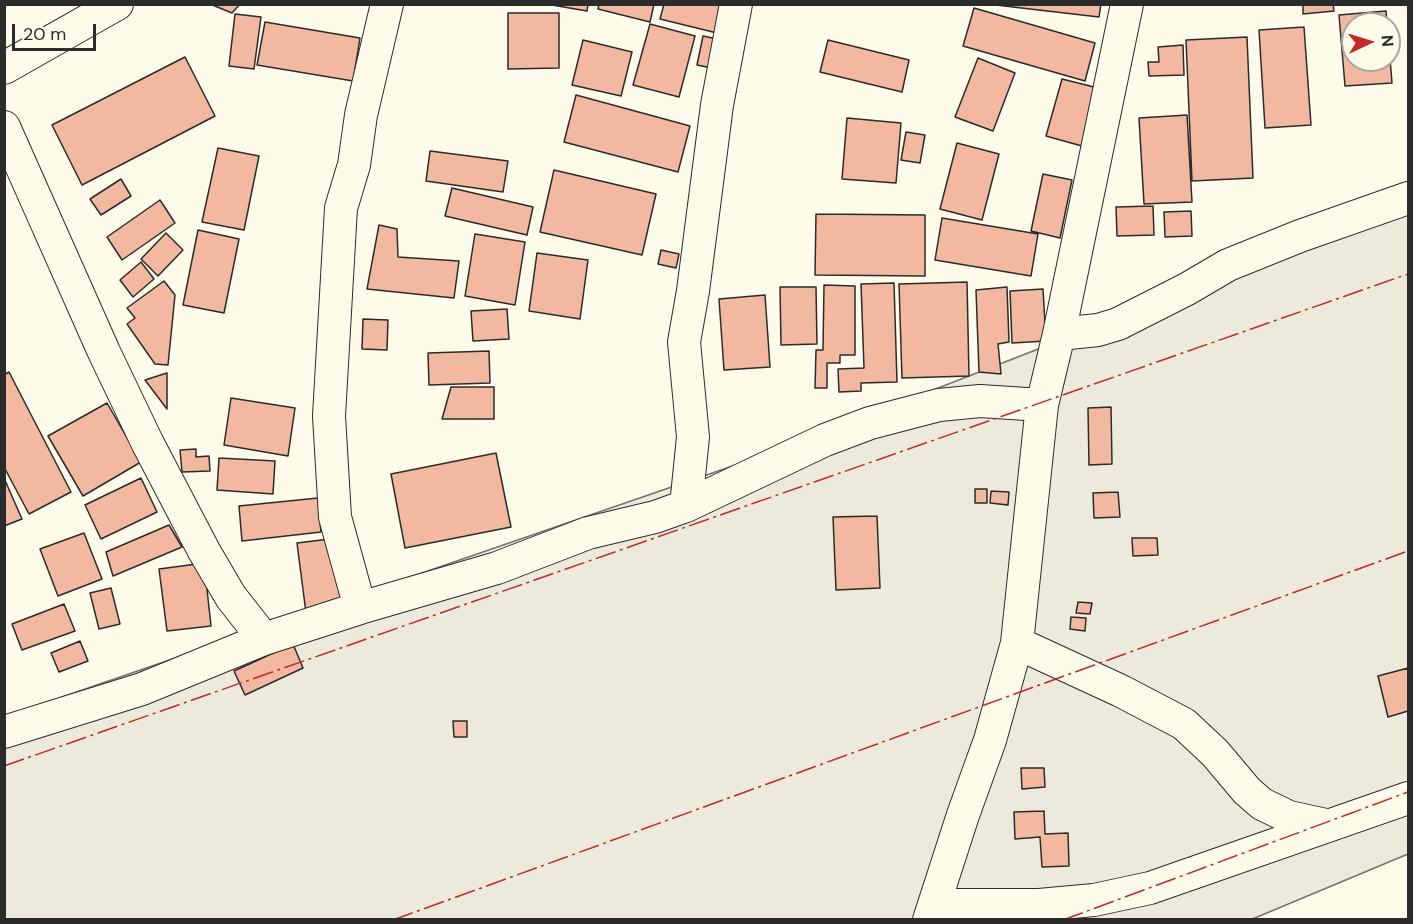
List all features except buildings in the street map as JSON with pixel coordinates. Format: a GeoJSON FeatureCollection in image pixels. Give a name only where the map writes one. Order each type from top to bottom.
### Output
{"type":"FeatureCollection","features":[{"type":"Feature","properties":{"kind":"street"},"geometry":{"type":"LineString","coordinates":[[4,68],[117,4]]}},
{"type":"Feature","properties":{"kind":"street"},"geometry":{"type":"LineString","coordinates":[[360,608],[335,517],[329,416],[341,208],[354,165],[361,115],[387,4]]}},
{"type":"Feature","properties":{"kind":"street"},"geometry":{"type":"LineString","coordinates":[[686,506],[693,437],[684,342],[693,291],[717,105],[736,4]]}},
{"type":"Feature","properties":{"kind":"street"},"geometry":{"type":"LineString","coordinates":[[1127,4],[1059,334],[1042,405],[1017,643],[990,740],[932,912],[1094,900],[1150,888],[1408,798]]}},
{"type":"Feature","properties":{"kind":"street"},"geometry":{"type":"LineString","coordinates":[[4,127],[147,442],[204,551],[231,597],[264,639]]}},
{"type":"Feature","properties":{"kind":"street"},"geometry":{"type":"LineString","coordinates":[[1059,334],[1098,330],[1118,324],[1228,266],[1300,236],[1408,198]]}},
{"type":"Feature","properties":{"kind":"street"},"geometry":{"type":"LineString","coordinates":[[4,732],[142,689],[264,639],[497,568],[588,533],[654,517],[686,506],[825,440],[870,423],[939,405],[980,401],[1042,405]]}},
{"type":"Feature","properties":{"kind":"street"},"geometry":{"type":"LineString","coordinates":[[1017,643],[1121,691],[1184,724],[1215,753],[1247,791],[1262,804],[1289,817],[1326,825]]}},
{"type":"Feature","properties":{"kind":"shaded area"},"geometry":{"type":"Polygon","coordinates":[[[1408,210],[1408,854],[1250,920],[5,919],[4,717],[779,450],[1236,272],[1408,210]]]}},
{"type":"Feature","properties":{"kind":"power"},"geometry":{"type":"LineString","coordinates":[[4,766],[1408,274]]}},
{"type":"Feature","properties":{"kind":"power"},"geometry":{"type":"LineString","coordinates":[[393,920],[1408,551]]}},
{"type":"Feature","properties":{"kind":"power"},"geometry":{"type":"LineString","coordinates":[[1063,920],[1408,792]]}}]}
